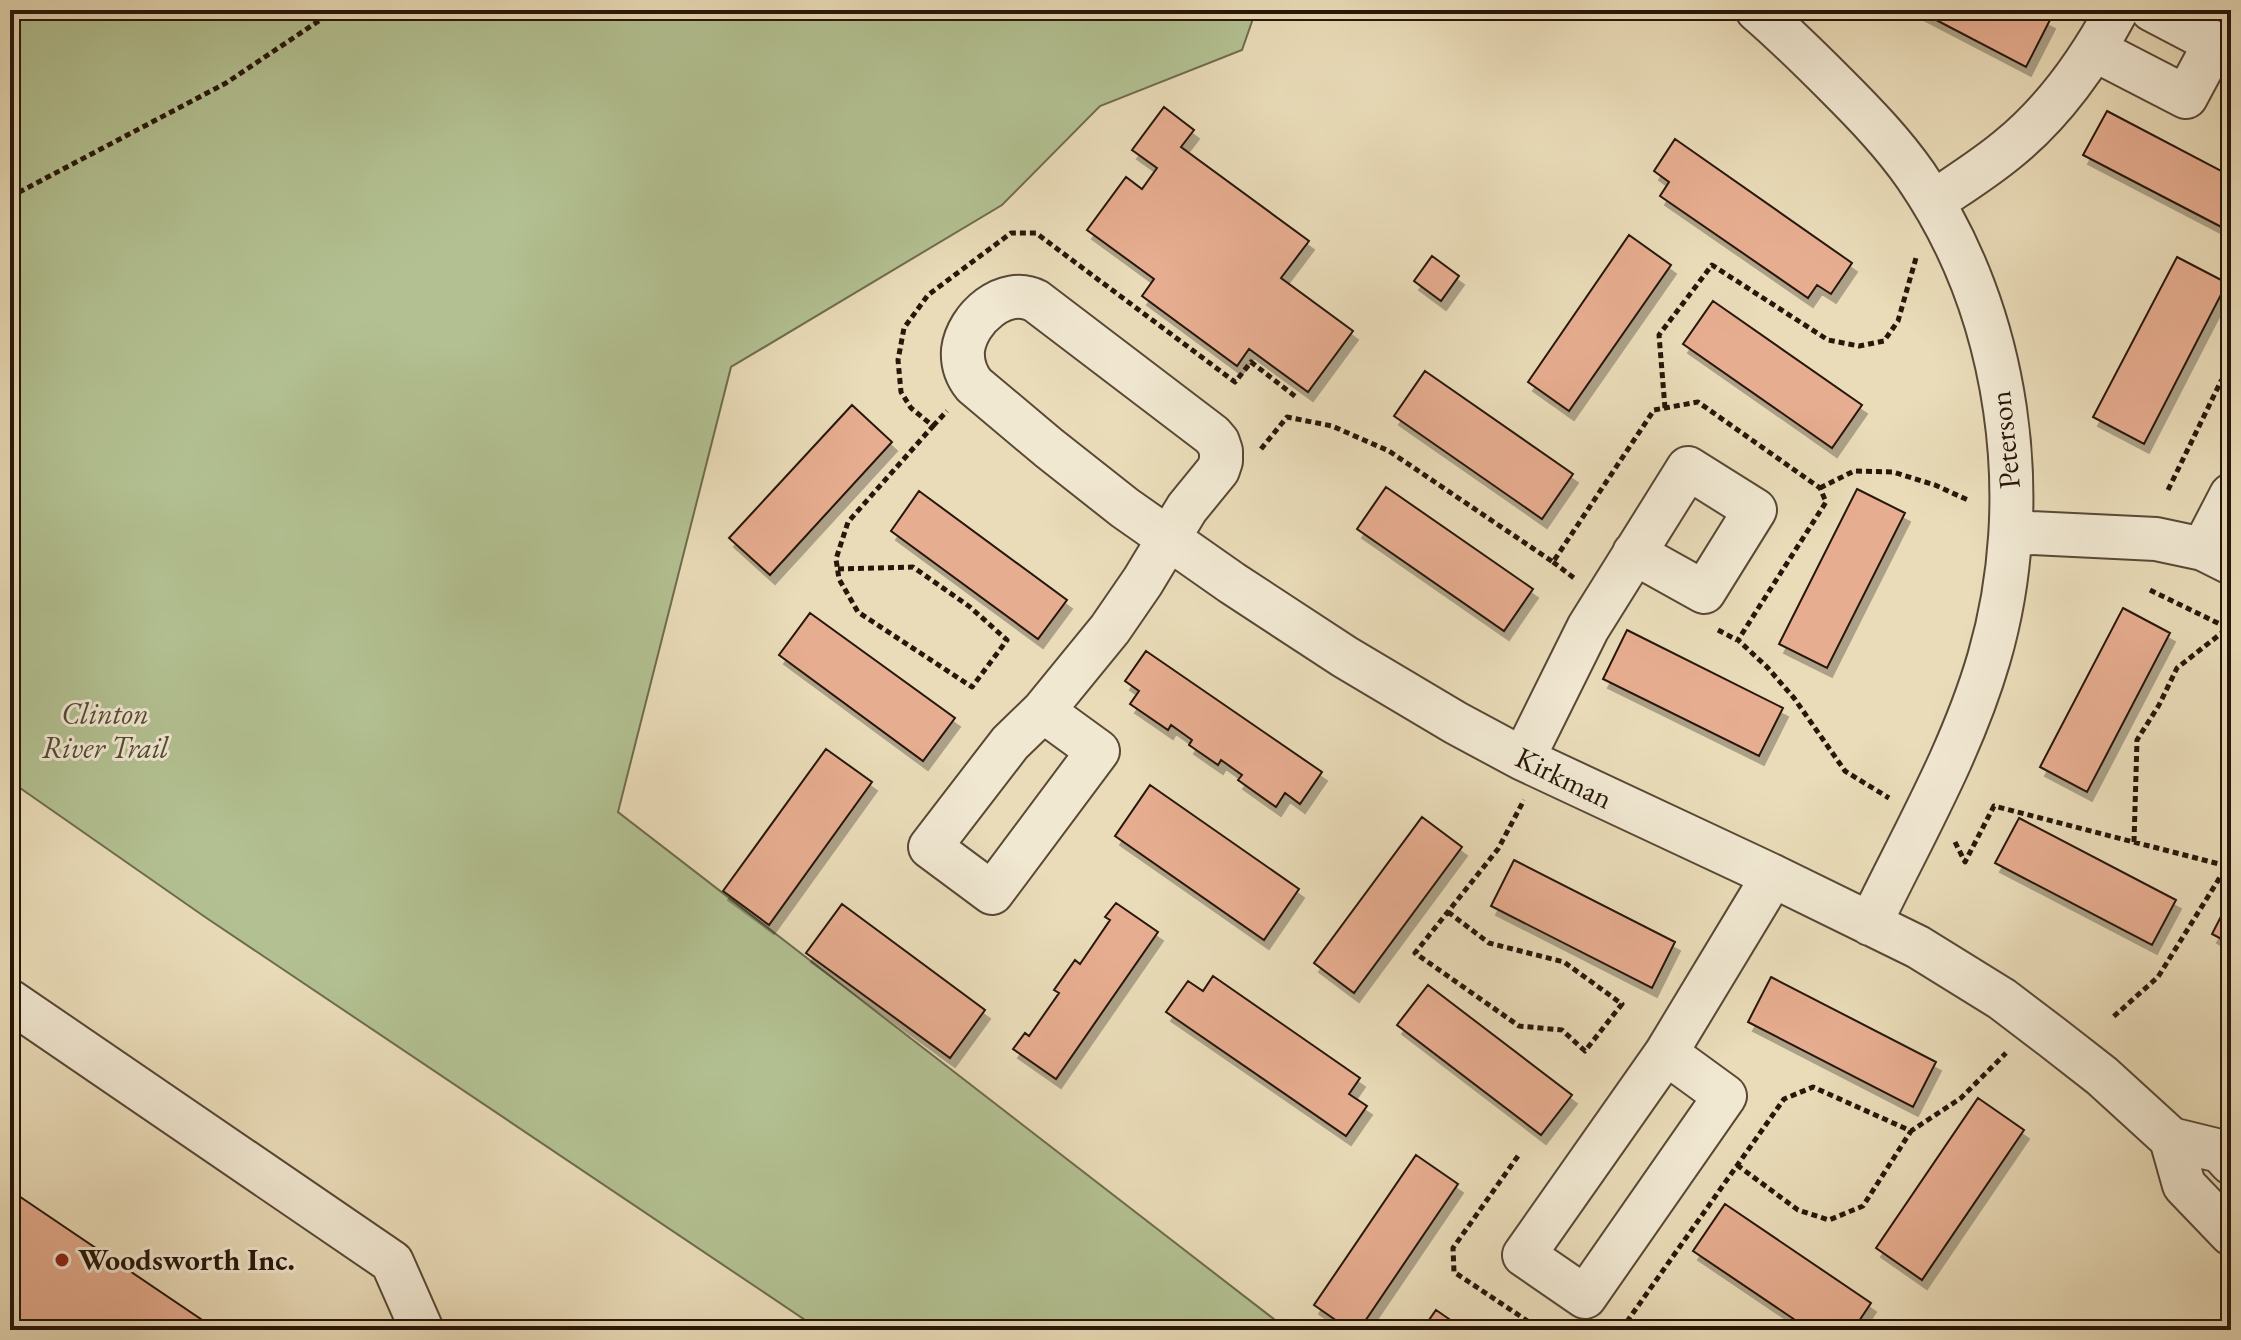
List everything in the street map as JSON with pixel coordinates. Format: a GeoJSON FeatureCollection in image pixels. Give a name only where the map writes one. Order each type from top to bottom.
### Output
{"type":"FeatureCollection","features":[{"type":"Feature","properties":{"kind":"street","name":"Peterson"},"geometry":{"type":"LineString","coordinates":[[1757,10],[1877,127],[1933,202],[1966,269],[1994,351],[2005,413],[2011,515],[2004,593],[1989,657],[1959,741],[1870,924]]}},
{"type":"Feature","properties":{"kind":"street"},"geometry":{"type":"LineString","coordinates":[[1933,202],[1985,167],[2033,126],[2068,87],[2095,50],[2117,10]]}},
{"type":"Feature","properties":{"kind":"street"},"geometry":{"type":"LineString","coordinates":[[2095,50],[2186,97],[2215,43],[2152,10]]}},
{"type":"Feature","properties":{"kind":"street","name":"Kirkman"},"geometry":{"type":"LineString","coordinates":[[1168,539],[1187,508],[1218,470],[1221,461],[1218,442],[1036,301],[1023,296],[997,302],[979,319],[966,338],[963,349],[965,368],[974,385],[1077,471],[1168,539],[1345,657],[1456,723],[1532,763],[1918,947],[1961,972],[2036,1024],[2102,1076],[2171,1139],[2220,1151],[2231,1163]]}},
{"type":"Feature","properties":{"kind":"street"},"geometry":{"type":"LineString","coordinates":[[2011,515],[2156,539],[2217,556],[2231,495]]}},
{"type":"Feature","properties":{"kind":"street"},"geometry":{"type":"LineString","coordinates":[[1043,711],[1110,629],[1168,539]]}},
{"type":"Feature","properties":{"kind":"street"},"geometry":{"type":"LineString","coordinates":[[1532,763],[1588,628],[1634,553]]}},
{"type":"Feature","properties":{"kind":"street"},"geometry":{"type":"LineString","coordinates":[[1666,1053],[1725,1096],[1585,1297],[1524,1255],[1666,1053],[1773,876]]}},
{"type":"Feature","properties":{"kind":"street"},"geometry":{"type":"LineString","coordinates":[[10,1001],[392,1262],[422,1330]]}},
{"type":"Feature","properties":{"kind":"street"},"geometry":{"type":"LineString","coordinates":[[2171,1139],[2184,1185],[2231,1234]]}},
{"type":"Feature","properties":{"kind":"path"},"geometry":{"type":"LineString","coordinates":[[10,197],[226,83],[335,10]]}},
{"type":"Feature","properties":{"kind":"path"},"geometry":{"type":"LineString","coordinates":[[1665,408],[1659,335],[1712,265],[1828,340],[1859,346],[1884,341],[1898,321],[1918,252]]}},
{"type":"Feature","properties":{"kind":"path"},"geometry":{"type":"LineString","coordinates":[[2168,490],[2221,381],[2231,373]]}},
{"type":"Feature","properties":{"kind":"path"},"geometry":{"type":"LineString","coordinates":[[1820,488],[1854,471],[1893,472],[2011,515]]}},
{"type":"Feature","properties":{"kind":"path"},"geometry":{"type":"LineString","coordinates":[[1553,562],[1585,585]]}},
{"type":"Feature","properties":{"kind":"path"},"geometry":{"type":"LineString","coordinates":[[2134,842],[2137,740],[2177,668],[2230,629],[2150,590]]}},
{"type":"Feature","properties":{"kind":"path"},"geometry":{"type":"LineString","coordinates":[[1448,912],[1489,943],[1564,962],[1622,1004],[1585,1051],[1562,1030],[1519,1026],[1415,953],[1498,849],[1532,763]]}},
{"type":"Feature","properties":{"kind":"path"},"geometry":{"type":"LineString","coordinates":[[1948,831],[1965,862],[1994,806],[2227,866]]}},
{"type":"Feature","properties":{"kind":"path"},"geometry":{"type":"LineString","coordinates":[[2112,1018],[2158,977],[2231,859]]}},
{"type":"Feature","properties":{"kind":"path"},"geometry":{"type":"LineString","coordinates":[[1737,1165],[1798,1210],[1829,1220],[1863,1206],[1911,1131],[1961,1098],[2036,1024]]}},
{"type":"Feature","properties":{"kind":"path"},"geometry":{"type":"LineString","coordinates":[[1621,1330],[1784,1099],[1813,1087],[1911,1131]]}},
{"type":"Feature","properties":{"kind":"green space","name":"Clinton River Trail"},"geometry":{"type":"Polygon","coordinates":[[[10,10],[1256,10],[1242,50],[1100,106],[1002,205],[731,367],[618,812],[1288,1330],[820,1330],[205,917],[10,781],[10,10]]]}},
{"type":"Feature","properties":{"kind":"building"},"geometry":{"type":"Polygon","coordinates":[[[1917,10],[2031,10],[2050,20],[2026,67],[1917,10]]]}},
{"type":"Feature","properties":{"kind":"building"},"geometry":{"type":"Polygon","coordinates":[[[1164,107],[1194,130],[1181,147],[1309,241],[1281,278],[1353,331],[1308,392],[1249,349],[1237,366],[1142,296],[1154,279],[1087,230],[1126,177],[1142,189],[1157,168],[1132,150],[1164,107]]]}},
{"type":"Feature","properties":{"kind":"building"},"geometry":{"type":"Polygon","coordinates":[[[2107,111],[2231,176],[2231,232],[2083,155],[2107,111]]]}},
{"type":"Feature","properties":{"kind":"building"},"geometry":{"type":"Polygon","coordinates":[[[1675,139],[1852,263],[1831,294],[1817,285],[1808,298],[1660,196],[1669,182],[1654,171],[1675,139]]]}},
{"type":"Feature","properties":{"kind":"building"},"geometry":{"type":"Polygon","coordinates":[[[1629,235],[1671,265],[1569,411],[1528,382],[1629,235]]]}},
{"type":"Feature","properties":{"kind":"building"},"geometry":{"type":"Polygon","coordinates":[[[1432,256],[1459,276],[1441,301],[1414,281],[1432,256]]]}},
{"type":"Feature","properties":{"kind":"building"},"geometry":{"type":"Polygon","coordinates":[[[2177,257],[2227,283],[2144,444],[2093,417],[2177,257]]]}},
{"type":"Feature","properties":{"kind":"building"},"geometry":{"type":"Polygon","coordinates":[[[1713,301],[1862,405],[1832,448],[1683,344],[1713,301]]]}},
{"type":"Feature","properties":{"kind":"building"},"geometry":{"type":"Polygon","coordinates":[[[1425,371],[1573,474],[1542,519],[1394,416],[1425,371]]]}},
{"type":"Feature","properties":{"kind":"building"},"geometry":{"type":"Polygon","coordinates":[[[852,405],[892,442],[770,575],[729,538],[852,405]]]}},
{"type":"Feature","properties":{"kind":"building"},"geometry":{"type":"Polygon","coordinates":[[[1386,487],[1533,589],[1504,631],[1357,529],[1386,487]]]}},
{"type":"Feature","properties":{"kind":"building"},"geometry":{"type":"Polygon","coordinates":[[[1857,489],[1905,513],[1827,668],[1779,644],[1857,489]]]}},
{"type":"Feature","properties":{"kind":"building"},"geometry":{"type":"Polygon","coordinates":[[[919,491],[1067,600],[1038,639],[891,531],[919,491]]]}},
{"type":"Feature","properties":{"kind":"building"},"geometry":{"type":"Polygon","coordinates":[[[2123,608],[2170,633],[2087,792],[2040,767],[2123,608]]]}},
{"type":"Feature","properties":{"kind":"building"},"geometry":{"type":"Polygon","coordinates":[[[810,613],[955,718],[923,761],[779,655],[810,613]]]}},
{"type":"Feature","properties":{"kind":"building"},"geometry":{"type":"Polygon","coordinates":[[[1627,630],[1783,708],[1759,756],[1603,679],[1627,630]]]}},
{"type":"Feature","properties":{"kind":"building"},"geometry":{"type":"Polygon","coordinates":[[[1146,651],[1322,772],[1300,804],[1285,793],[1276,807],[1238,780],[1242,775],[1221,760],[1218,765],[1189,745],[1192,740],[1171,725],[1168,730],[1130,704],[1139,691],[1125,681],[1146,651]]]}},
{"type":"Feature","properties":{"kind":"building"},"geometry":{"type":"Polygon","coordinates":[[[826,749],[872,782],[769,925],[723,891],[826,749]]]}},
{"type":"Feature","properties":{"kind":"building"},"geometry":{"type":"Polygon","coordinates":[[[1150,785],[1299,889],[1264,940],[1115,836],[1150,785]]]}},
{"type":"Feature","properties":{"kind":"building"},"geometry":{"type":"Polygon","coordinates":[[[1422,817],[1462,847],[1354,993],[1314,963],[1422,817]]]}},
{"type":"Feature","properties":{"kind":"building"},"geometry":{"type":"Polygon","coordinates":[[[2019,818],[2176,900],[2152,945],[1995,863],[2019,818]]]}},
{"type":"Feature","properties":{"kind":"building"},"geometry":{"type":"Polygon","coordinates":[[[1514,860],[1675,942],[1652,988],[1491,906],[1514,860]]]}},
{"type":"Feature","properties":{"kind":"building"},"geometry":{"type":"Polygon","coordinates":[[[2231,897],[2231,944],[2212,934],[2231,897]]]}},
{"type":"Feature","properties":{"kind":"building"},"geometry":{"type":"Polygon","coordinates":[[[1116,903],[1158,932],[1056,1079],[1013,1049],[1025,1033],[1029,1036],[1059,993],[1054,990],[1075,960],[1080,964],[1110,920],[1105,917],[1116,903]]]}},
{"type":"Feature","properties":{"kind":"building"},"geometry":{"type":"Polygon","coordinates":[[[842,904],[985,1010],[950,1058],[806,953],[842,904]]]}},
{"type":"Feature","properties":{"kind":"building"},"geometry":{"type":"Polygon","coordinates":[[[1213,976],[1360,1078],[1349,1094],[1367,1106],[1346,1136],[1166,1012],[1188,981],[1203,991],[1213,976]]]}},
{"type":"Feature","properties":{"kind":"building"},"geometry":{"type":"Polygon","coordinates":[[[1771,977],[1936,1062],[1913,1107],[1748,1022],[1771,977]]]}},
{"type":"Feature","properties":{"kind":"building"},"geometry":{"type":"Polygon","coordinates":[[[1428,985],[1572,1095],[1541,1135],[1397,1025],[1428,985]]]}},
{"type":"Feature","properties":{"kind":"building"},"geometry":{"type":"Polygon","coordinates":[[[1978,1098],[2024,1130],[1922,1280],[1876,1248],[1978,1098]]]}},
{"type":"Feature","properties":{"kind":"building"},"geometry":{"type":"Polygon","coordinates":[[[1416,1155],[1458,1184],[1359,1330],[1350,1330],[1314,1305],[1416,1155]]]}},
{"type":"Feature","properties":{"kind":"building","name":"Woodsworth Inc."},"geometry":{"type":"Polygon","coordinates":[[[10,1190],[217,1330],[10,1330],[10,1190]]]}},
{"type":"Feature","properties":{"kind":"building"},"geometry":{"type":"Polygon","coordinates":[[[1725,1204],[1871,1303],[1853,1330],[1810,1330],[1693,1251],[1725,1204]]]}},
{"type":"Feature","properties":{"kind":"building"},"geometry":{"type":"Polygon","coordinates":[[[1436,1310],[1465,1330],[1422,1330],[1436,1310]]]}},
{"type":"Feature","properties":{"kind":"place","name":"Woodsworth Inc."},"geometry":{"type":"Point","coordinates":[62,1260]}}]}
